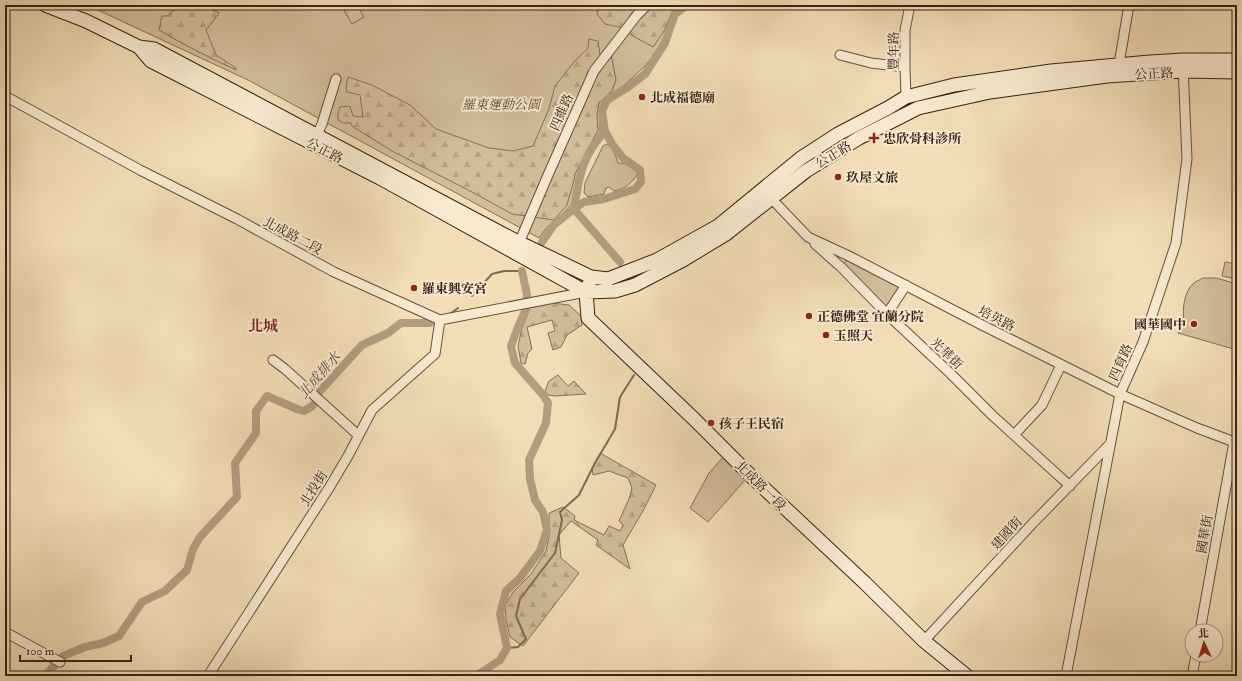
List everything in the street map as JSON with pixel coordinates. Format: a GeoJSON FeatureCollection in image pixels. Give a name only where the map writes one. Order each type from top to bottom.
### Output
{"type":"FeatureCollection","features":[{"type":"Feature","properties":{"kind":"street","name":"公正路"},"geometry":{"type":"LineString","coordinates":[[45,5],[86,21],[139,47],[154,49],[314,140],[516,247],[586,292],[615,292],[635,285],[726,234],[801,158],[838,134],[906,97],[954,85],[1051,72],[1183,66],[1237,60]]}},
{"type":"Feature","properties":{"kind":"street","name":"四維路"},"geometry":{"type":"LineString","coordinates":[[516,247],[594,71],[637,15],[647,5]]}},
{"type":"Feature","properties":{"kind":"street","name":"豐年路"},"geometry":{"type":"LineString","coordinates":[[906,97],[905,30],[910,5]]}},
{"type":"Feature","properties":{"kind":"street"},"geometry":{"type":"LineString","coordinates":[[1119,70],[1129,5]]}},
{"type":"Feature","properties":{"kind":"street"},"geometry":{"type":"LineString","coordinates":[[840,55],[871,63],[905,67]]}},
{"type":"Feature","properties":{"kind":"street","name":"公正路"},"geometry":{"type":"LineString","coordinates":[[1183,66],[1237,72]]}},
{"type":"Feature","properties":{"kind":"street","name":"四育路"},"geometry":{"type":"LineString","coordinates":[[1066,676],[1120,394],[1143,342],[1176,243],[1187,159],[1183,66]]}},
{"type":"Feature","properties":{"kind":"street","name":"公正路"},"geometry":{"type":"LineString","coordinates":[[516,247],[590,277],[608,279],[657,260],[718,226],[766,194],[859,138],[918,108],[990,92],[1119,70]]}},
{"type":"Feature","properties":{"kind":"street"},"geometry":{"type":"LineString","coordinates":[[314,140],[322,124],[336,79]]}},
{"type":"Feature","properties":{"kind":"street","name":"北成路二段"},"geometry":{"type":"LineString","coordinates":[[5,96],[140,170],[237,219],[334,272],[440,320]]}},
{"type":"Feature","properties":{"kind":"street","name":"培英路"},"geometry":{"type":"LineString","coordinates":[[766,194],[808,237],[906,285],[982,326],[1120,394],[1196,428],[1236,442]]}},
{"type":"Feature","properties":{"kind":"street","name":"光華街"},"geometry":{"type":"LineString","coordinates":[[808,237],[1014,435],[1070,486]]}},
{"type":"Feature","properties":{"kind":"street","name":"北成路一段"},"geometry":{"type":"LineString","coordinates":[[590,277],[586,292],[588,318],[924,641],[967,676]]}},
{"type":"Feature","properties":{"kind":"street"},"geometry":{"type":"LineString","coordinates":[[887,314],[906,285]]}},
{"type":"Feature","properties":{"kind":"street"},"geometry":{"type":"LineString","coordinates":[[440,320],[586,292]]}},
{"type":"Feature","properties":{"kind":"street","name":"北投街"},"geometry":{"type":"LineString","coordinates":[[208,676],[329,488],[372,410],[435,354],[440,320]]}},
{"type":"Feature","properties":{"kind":"street"},"geometry":{"type":"LineString","coordinates":[[273,360],[358,435]]}},
{"type":"Feature","properties":{"kind":"street"},"geometry":{"type":"LineString","coordinates":[[1014,435],[1042,405],[1061,365]]}},
{"type":"Feature","properties":{"kind":"street","name":"國華街"},"geometry":{"type":"LineString","coordinates":[[1202,623],[1236,442]]}},
{"type":"Feature","properties":{"kind":"street","name":"建國街"},"geometry":{"type":"LineString","coordinates":[[924,641],[1033,523],[1110,444]]}},
{"type":"Feature","properties":{"kind":"street"},"geometry":{"type":"LineString","coordinates":[[5,632],[57,660]]}},
{"type":"Feature","properties":{"kind":"street"},"geometry":{"type":"LineString","coordinates":[[1192,676],[1194,663]]}},
{"type":"Feature","properties":{"kind":"green space","name":"羅東運動公園"},"geometry":{"type":"Polygon","coordinates":[[[84,5],[688,5],[674,18],[660,48],[644,67],[600,106],[600,133],[580,173],[575,201],[554,223],[547,227],[539,238],[248,80],[84,5]]]}},
{"type":"Feature","properties":{"kind":"green space"},"geometry":{"type":"Polygon","coordinates":[[[174,5],[213,5],[213,10],[219,13],[206,30],[216,55],[236,68],[236,70],[159,30],[162,16],[167,16],[175,9],[174,5]]]}},
{"type":"Feature","properties":{"kind":"green space"},"geometry":{"type":"Polygon","coordinates":[[[354,5],[357,5],[364,17],[352,24],[344,11],[354,5]]]}},
{"type":"Feature","properties":{"kind":"green space"},"geometry":{"type":"Polygon","coordinates":[[[599,5],[675,5],[664,31],[653,47],[619,27],[605,24],[597,14],[599,5]]]}},
{"type":"Feature","properties":{"kind":"green space"},"geometry":{"type":"Polygon","coordinates":[[[589,39],[598,41],[600,55],[611,54],[616,80],[612,91],[599,103],[597,114],[598,130],[575,174],[567,205],[554,220],[512,214],[392,151],[352,126],[351,123],[343,123],[338,120],[340,107],[350,106],[353,116],[363,117],[360,95],[347,92],[346,87],[348,77],[372,85],[410,105],[436,129],[489,148],[513,151],[533,146],[549,109],[555,86],[574,62],[588,48],[589,39]]]}},
{"type":"Feature","properties":{"kind":"green space"},"geometry":{"type":"Polygon","coordinates":[[[607,144],[613,150],[618,163],[629,165],[638,172],[637,175],[632,182],[622,189],[614,191],[609,187],[606,188],[604,194],[588,197],[584,193],[585,183],[603,146],[607,144]]]}},
{"type":"Feature","properties":{"kind":"green space"},"geometry":{"type":"Polygon","coordinates":[[[849,256],[906,285],[887,314],[841,267],[849,256]]]}},
{"type":"Feature","properties":{"kind":"green space"},"geometry":{"type":"Polygon","coordinates":[[[1225,262],[1237,264],[1237,279],[1222,276],[1225,262]]]}},
{"type":"Feature","properties":{"kind":"green space"},"geometry":{"type":"Polygon","coordinates":[[[1203,278],[1216,278],[1237,284],[1237,350],[1178,333],[1180,323],[1185,324],[1183,308],[1188,291],[1195,282],[1203,278]]]}},
{"type":"Feature","properties":{"kind":"green space"},"geometry":{"type":"Polygon","coordinates":[[[552,303],[569,305],[581,316],[582,325],[567,335],[561,347],[553,350],[548,333],[555,331],[552,320],[527,327],[532,349],[528,353],[525,364],[521,363],[518,346],[522,328],[530,308],[552,303]]]}},
{"type":"Feature","properties":{"kind":"green space"},"geometry":{"type":"Polygon","coordinates":[[[558,375],[568,386],[574,381],[586,394],[548,395],[545,391],[549,381],[558,375]]]}},
{"type":"Feature","properties":{"kind":"green space"},"geometry":{"type":"Polygon","coordinates":[[[600,453],[656,485],[623,545],[630,569],[596,545],[598,540],[571,521],[559,535],[561,558],[579,573],[523,646],[510,637],[505,606],[513,592],[531,574],[546,551],[549,536],[549,513],[563,507],[575,516],[574,520],[604,535],[609,526],[620,531],[623,525],[619,521],[629,499],[632,488],[628,478],[609,471],[593,475],[592,468],[600,453]]]}},
{"type":"Feature","properties":{"kind":"green space"},"geometry":{"type":"Polygon","coordinates":[[[724,456],[746,479],[708,522],[690,508],[709,473],[724,456]]]}},
{"type":"Feature","properties":{"kind":"waterway"},"geometry":{"type":"LineString","coordinates":[[542,242],[554,225],[584,202],[604,199],[635,189],[641,182],[640,170],[623,158],[612,144],[605,131],[602,111],[607,100],[645,74],[665,43],[675,14],[687,5]]}},
{"type":"Feature","properties":{"kind":"waterway"},"geometry":{"type":"LineString","coordinates":[[605,131],[597,140],[586,158],[580,177],[574,209],[620,262]]}},
{"type":"Feature","properties":{"kind":"waterway","name":"北成排水"},"geometry":{"type":"LineString","coordinates":[[472,296],[492,274],[504,271],[522,271]]}},
{"type":"Feature","properties":{"kind":"waterway"},"geometry":{"type":"LineString","coordinates":[[476,676],[500,660],[507,648],[500,614],[506,591],[520,578],[540,551],[547,530],[543,512],[535,500],[530,479],[529,460],[546,423],[548,403],[543,395],[515,363],[511,346],[525,311],[527,295],[522,271]]}},
{"type":"Feature","properties":{"kind":"waterway","name":"北成排水"},"geometry":{"type":"LineString","coordinates":[[450,314],[458,308]]}},
{"type":"Feature","properties":{"kind":"waterway","name":"北成排水"},"geometry":{"type":"LineString","coordinates":[[45,676],[63,656],[85,647],[103,643],[119,636],[142,602],[165,591],[187,570],[193,549],[200,537],[237,497],[235,463],[256,433],[256,411],[267,396],[304,411],[315,403],[320,391],[362,345],[388,333],[401,323],[430,323]]}},
{"type":"Feature","properties":{"kind":"waterway"},"geometry":{"type":"LineString","coordinates":[[507,648],[518,647],[526,639],[516,616],[520,599],[555,553],[562,520],[560,512],[579,495],[595,463],[615,429],[620,397],[634,375]]}},
{"type":"Feature","properties":{"kind":"place","name":"北成福德廟"},"geometry":{"type":"Point","coordinates":[642,97]}},
{"type":"Feature","properties":{"kind":"place","name":"忠欣骨科診所"},"geometry":{"type":"Point","coordinates":[874,138]}},
{"type":"Feature","properties":{"kind":"place","name":"玖屋文旅"},"geometry":{"type":"Point","coordinates":[838,177]}},
{"type":"Feature","properties":{"kind":"place","name":"羅東興安宮"},"geometry":{"type":"Point","coordinates":[414,288]}},
{"type":"Feature","properties":{"kind":"place","name":"正德佛堂 宜蘭分院"},"geometry":{"type":"Point","coordinates":[809,316]}},
{"type":"Feature","properties":{"kind":"place","name":"國華國中"},"geometry":{"type":"Point","coordinates":[1194,324]}},
{"type":"Feature","properties":{"kind":"place","name":"玉照天"},"geometry":{"type":"Point","coordinates":[826,335]}},
{"type":"Feature","properties":{"kind":"place","name":"孩子王民宿"},"geometry":{"type":"Point","coordinates":[711,423]}},
{"type":"Feature","properties":{"kind":"district","name":"北城"},"geometry":{"type":"Point","coordinates":[263,326]}}]}
